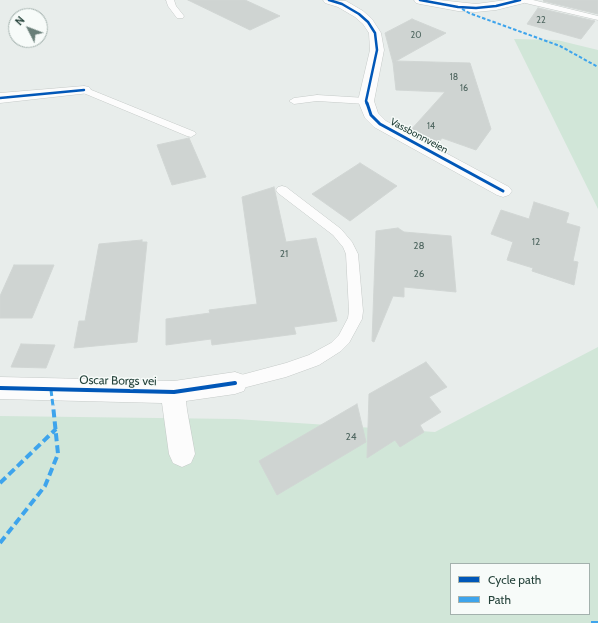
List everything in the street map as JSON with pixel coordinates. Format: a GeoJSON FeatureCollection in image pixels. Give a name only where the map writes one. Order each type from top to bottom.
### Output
{"type":"FeatureCollection","features":[{"type":"Feature","properties":{"kind":"street"},"geometry":{"type":"LineString","coordinates":[[329,0],[342,4],[359,14],[368,22],[375,32],[377,50],[366,101]]}},
{"type":"Feature","properties":{"kind":"street"},"geometry":{"type":"LineString","coordinates":[[420,0],[458,7],[476,8],[496,6],[520,0]]}},
{"type":"Feature","properties":{"kind":"street"},"geometry":{"type":"LineString","coordinates":[[0,98],[84,90]]}},
{"type":"Feature","properties":{"kind":"street","name":"Vassbonnveien"},"geometry":{"type":"LineString","coordinates":[[366,101],[370,115],[380,124],[503,190]]}},
{"type":"Feature","properties":{"kind":"street","name":"Oscar Borgs vei"},"geometry":{"type":"LineString","coordinates":[[0,388],[174,392],[235,383]]}},
{"type":"Feature","properties":{"kind":"street","name":"Oscar Borgs vei"},"geometry":{"type":"LineString","coordinates":[[174,392],[174,410],[182,454]]}},
{"type":"Feature","properties":{"kind":"lane"},"geometry":{"type":"LineString","coordinates":[[170,0],[172,6],[180,16]]}},
{"type":"Feature","properties":{"kind":"lane"},"geometry":{"type":"LineString","coordinates":[[524,0],[598,18]]}},
{"type":"Feature","properties":{"kind":"lane"},"geometry":{"type":"LineString","coordinates":[[84,90],[192,134]]}},
{"type":"Feature","properties":{"kind":"lane"},"geometry":{"type":"LineString","coordinates":[[294,100],[317,98],[366,101]]}},
{"type":"Feature","properties":{"kind":"lane"},"geometry":{"type":"LineString","coordinates":[[235,383],[286,370],[314,360],[336,348],[344,339],[355,319],[356,311],[352,254],[348,245],[337,232],[282,190]]}},
{"type":"Feature","properties":{"kind":"green space"},"geometry":{"type":"Polygon","coordinates":[[[514,39],[557,40],[598,50],[598,209],[514,39]]]}},
{"type":"Feature","properties":{"kind":"green space"},"geometry":{"type":"Polygon","coordinates":[[[598,347],[598,623],[0,623],[0,416],[236,419],[435,432],[598,347]]]}},
{"type":"Feature","properties":{"kind":"building"},"geometry":{"type":"Polygon","coordinates":[[[188,0],[245,0],[280,16],[250,30],[188,0]]]}},
{"type":"Feature","properties":{"kind":"building"},"geometry":{"type":"Polygon","coordinates":[[[598,0],[598,14],[543,1],[598,0]]]}},
{"type":"Feature","properties":{"kind":"building"},"geometry":{"type":"Polygon","coordinates":[[[538,8],[595,21],[581,39],[527,24],[538,8]]]}},
{"type":"Feature","properties":{"kind":"building"},"geometry":{"type":"Polygon","coordinates":[[[412,19],[446,33],[396,61],[470,63],[491,129],[476,150],[442,138],[436,146],[409,132],[445,92],[396,90],[393,63],[385,33],[412,19]]]}},
{"type":"Feature","properties":{"kind":"building"},"geometry":{"type":"Polygon","coordinates":[[[189,138],[206,177],[172,185],[157,145],[189,138]]]}},
{"type":"Feature","properties":{"kind":"building"},"geometry":{"type":"Polygon","coordinates":[[[360,163],[397,186],[350,221],[312,194],[360,163]]]}},
{"type":"Feature","properties":{"kind":"building"},"geometry":{"type":"Polygon","coordinates":[[[274,187],[286,242],[316,238],[337,321],[294,327],[296,334],[212,345],[211,339],[166,345],[166,319],[210,313],[209,310],[257,304],[242,197],[274,187]]]}},
{"type":"Feature","properties":{"kind":"building"},"geometry":{"type":"Polygon","coordinates":[[[534,202],[569,213],[566,223],[580,227],[573,261],[578,262],[574,285],[532,271],[533,268],[507,260],[513,242],[491,234],[501,210],[529,219],[534,202]]]}},
{"type":"Feature","properties":{"kind":"building"},"geometry":{"type":"Polygon","coordinates":[[[398,228],[404,232],[451,236],[456,292],[404,287],[404,297],[393,296],[374,342],[372,341],[376,231],[398,228]]]}},
{"type":"Feature","properties":{"kind":"building"},"geometry":{"type":"Polygon","coordinates":[[[142,240],[142,242],[147,242],[137,342],[74,348],[79,321],[85,321],[99,244],[142,240]]]}},
{"type":"Feature","properties":{"kind":"building"},"geometry":{"type":"Polygon","coordinates":[[[14,265],[54,265],[32,318],[0,318],[0,296],[14,265]]]}},
{"type":"Feature","properties":{"kind":"building"},"geometry":{"type":"Polygon","coordinates":[[[21,344],[55,345],[46,368],[11,367],[21,344]]]}},
{"type":"Feature","properties":{"kind":"building"},"geometry":{"type":"Polygon","coordinates":[[[426,362],[447,387],[429,397],[441,412],[420,425],[424,432],[400,447],[395,440],[367,458],[369,394],[426,362]]]}},
{"type":"Feature","properties":{"kind":"building"},"geometry":{"type":"Polygon","coordinates":[[[357,404],[366,442],[277,495],[259,461],[357,404]]]}},
{"type":"Feature","properties":{"kind":"marked path"},"geometry":{"type":"LineString","coordinates":[[462,9],[469,13],[560,46],[598,67]]}},
{"type":"Feature","properties":{"kind":"marked path"},"geometry":{"type":"LineString","coordinates":[[0,543],[45,486],[58,454],[51,390]]}},
{"type":"Feature","properties":{"kind":"marked path"},"geometry":{"type":"LineString","coordinates":[[0,483],[56,429]]}},
{"type":"Feature","properties":{"kind":"marked path"},"geometry":{"type":"LineString","coordinates":[[591,623],[598,623]]}},
{"type":"Feature","properties":{"kind":"cycle path"},"geometry":{"type":"LineString","coordinates":[[329,0],[342,4],[359,14],[368,22],[375,33],[377,50],[366,101],[371,115],[380,124],[503,191]]}},
{"type":"Feature","properties":{"kind":"cycle path"},"geometry":{"type":"LineString","coordinates":[[420,0],[458,7],[476,8],[496,6],[520,0]]}},
{"type":"Feature","properties":{"kind":"cycle path"},"geometry":{"type":"LineString","coordinates":[[0,98],[84,90]]}},
{"type":"Feature","properties":{"kind":"cycle path"},"geometry":{"type":"LineString","coordinates":[[0,388],[174,392],[235,383]]}}]}
